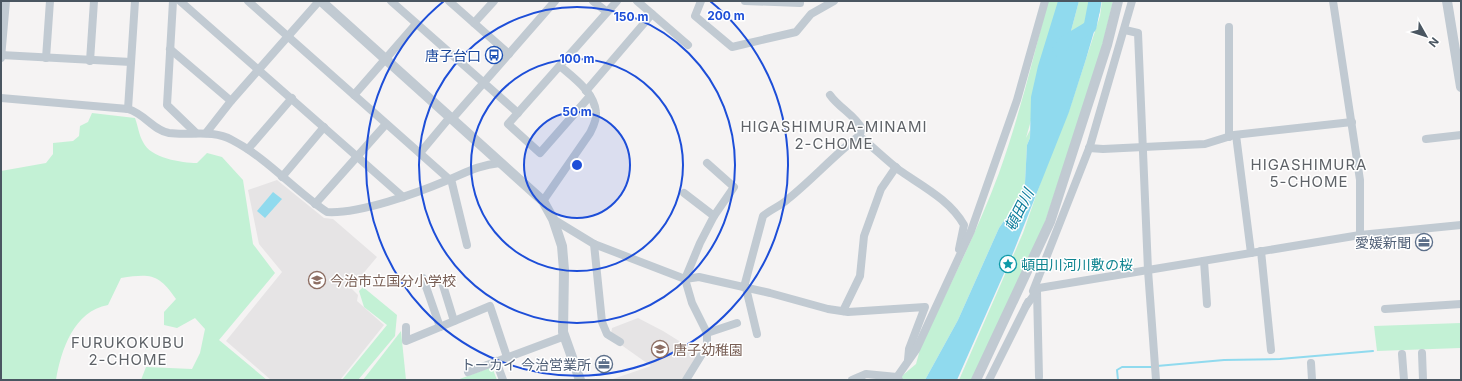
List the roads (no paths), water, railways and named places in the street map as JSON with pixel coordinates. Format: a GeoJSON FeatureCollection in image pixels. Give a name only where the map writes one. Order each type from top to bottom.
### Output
{"type":"FeatureCollection","features":[{"type":"Feature","properties":{"kind":"street"},"geometry":{"type":"LineString","coordinates":[[1,58],[6,1]]}},
{"type":"Feature","properties":{"kind":"street"},"geometry":{"type":"LineString","coordinates":[[46,58],[50,1]]}},
{"type":"Feature","properties":{"kind":"street"},"geometry":{"type":"LineString","coordinates":[[90,61],[94,1]]}},
{"type":"Feature","properties":{"kind":"street"},"geometry":{"type":"LineString","coordinates":[[128,109],[135,1]]}},
{"type":"Feature","properties":{"kind":"street"},"geometry":{"type":"LineString","coordinates":[[173,1],[167,105],[196,133]]}},
{"type":"Feature","properties":{"kind":"street"},"geometry":{"type":"LineString","coordinates":[[180,1],[403,197]]}},
{"type":"Feature","properties":{"kind":"street"},"geometry":{"type":"LineString","coordinates":[[248,1],[288,38],[420,153],[425,160],[450,179],[467,245]]}},
{"type":"Feature","properties":{"kind":"street"},"geometry":{"type":"LineString","coordinates":[[206,133],[259,69],[320,1],[543,201],[553,219],[562,246],[565,336],[580,380]]}},
{"type":"Feature","properties":{"kind":"street"},"geometry":{"type":"LineString","coordinates":[[391,1],[518,113]]}},
{"type":"Feature","properties":{"kind":"street"},"geometry":{"type":"LineString","coordinates":[[449,1],[508,54]]}},
{"type":"Feature","properties":{"kind":"street"},"geometry":{"type":"LineString","coordinates":[[474,23],[494,1]]}},
{"type":"Feature","properties":{"kind":"street"},"geometry":{"type":"LineString","coordinates":[[420,153],[555,1]]}},
{"type":"Feature","properties":{"kind":"street"},"geometry":{"type":"LineString","coordinates":[[593,1],[606,12]]}},
{"type":"Feature","properties":{"kind":"street"},"geometry":{"type":"LineString","coordinates":[[617,1],[508,124],[540,153],[652,14]]}},
{"type":"Feature","properties":{"kind":"street"},"geometry":{"type":"LineString","coordinates":[[637,1],[688,45]]}},
{"type":"Feature","properties":{"kind":"street"},"geometry":{"type":"LineString","coordinates":[[701,1],[695,16],[732,47],[796,32],[811,14],[834,1]]}},
{"type":"Feature","properties":{"kind":"street"},"geometry":{"type":"LineString","coordinates":[[744,1],[800,3],[800,1]]}},
{"type":"Feature","properties":{"kind":"street"},"geometry":{"type":"LineString","coordinates":[[852,380],[866,374],[898,378],[908,360],[916,350],[971,230],[1018,100],[1045,1]]}},
{"type":"Feature","properties":{"kind":"street"},"geometry":{"type":"LineString","coordinates":[[976,380],[1050,222],[1108,45],[1118,1]]}},
{"type":"Feature","properties":{"kind":"street"},"geometry":{"type":"LineString","coordinates":[[990,380],[1026,306],[1051,249],[1089,148],[1125,30],[1132,1]]}},
{"type":"Feature","properties":{"kind":"street"},"geometry":{"type":"LineString","coordinates":[[1333,1],[1360,180],[1360,235]]}},
{"type":"Feature","properties":{"kind":"street"},"geometry":{"type":"LineString","coordinates":[[1447,1],[1461,87]]}},
{"type":"Feature","properties":{"kind":"street"},"geometry":{"type":"LineString","coordinates":[[354,95],[416,24]]}},
{"type":"Feature","properties":{"kind":"street"},"geometry":{"type":"LineString","coordinates":[[1229,27],[1233,136],[1251,253]]}},
{"type":"Feature","properties":{"kind":"street"},"geometry":{"type":"LineString","coordinates":[[1125,30],[1138,33],[1148,270],[1156,380]]}},
{"type":"Feature","properties":{"kind":"street"},"geometry":{"type":"LineString","coordinates":[[170,49],[231,102]]}},
{"type":"Feature","properties":{"kind":"street"},"geometry":{"type":"LineString","coordinates":[[1,55],[90,61],[131,62]]}},
{"type":"Feature","properties":{"kind":"street"},"geometry":{"type":"LineString","coordinates":[[543,201],[590,133],[596,121],[596,112],[588,94],[560,66]]}},
{"type":"Feature","properties":{"kind":"street"},"geometry":{"type":"LineString","coordinates":[[757,334],[745,288],[763,216],[770,209],[787,200],[834,155],[860,136],[862,129],[859,121],[836,104],[830,95]]}},
{"type":"Feature","properties":{"kind":"street"},"geometry":{"type":"LineString","coordinates":[[1,98],[128,109],[139,112],[159,129],[170,133],[206,133],[231,139],[248,149],[326,212],[336,212],[403,197],[474,168],[500,163]]}},
{"type":"Feature","properties":{"kind":"street"},"geometry":{"type":"LineString","coordinates":[[248,149],[292,98]]}},
{"type":"Feature","properties":{"kind":"street"},"geometry":{"type":"LineString","coordinates":[[1089,148],[1102,149],[1205,144],[1233,136],[1352,122]]}},
{"type":"Feature","properties":{"kind":"street"},"geometry":{"type":"LineString","coordinates":[[315,204],[386,124]]}},
{"type":"Feature","properties":{"kind":"street"},"geometry":{"type":"LineString","coordinates":[[282,177],[324,127]]}},
{"type":"Feature","properties":{"kind":"street"},"geometry":{"type":"LineString","coordinates":[[1426,139],[1461,135]]}},
{"type":"Feature","properties":{"kind":"street"},"geometry":{"type":"LineString","coordinates":[[860,136],[896,167],[948,204],[959,215],[964,225],[957,262]]}},
{"type":"Feature","properties":{"kind":"street"},"geometry":{"type":"LineString","coordinates":[[686,380],[707,346],[707,333],[692,303],[685,279],[700,243],[714,216],[734,188],[707,163]]}},
{"type":"Feature","properties":{"kind":"street"},"geometry":{"type":"LineString","coordinates":[[843,311],[860,276],[864,236],[882,189],[896,167]]}},
{"type":"Feature","properties":{"kind":"street"},"geometry":{"type":"LineString","coordinates":[[684,193],[714,216]]}},
{"type":"Feature","properties":{"kind":"street"},"geometry":{"type":"LineString","coordinates":[[553,219],[594,244],[685,279],[699,277],[828,309],[843,311],[925,307],[909,349],[908,360]]}},
{"type":"Feature","properties":{"kind":"street"},"geometry":{"type":"LineString","coordinates":[[1026,306],[1040,288],[1360,235],[1461,225]]}},
{"type":"Feature","properties":{"kind":"street"},"geometry":{"type":"LineString","coordinates":[[594,244],[602,322],[607,334],[620,342]]}},
{"type":"Feature","properties":{"kind":"street"},"geometry":{"type":"LineString","coordinates":[[1262,251],[1271,350]]}},
{"type":"Feature","properties":{"kind":"street"},"geometry":{"type":"LineString","coordinates":[[1204,261],[1207,304]]}},
{"type":"Feature","properties":{"kind":"street"},"geometry":{"type":"LineString","coordinates":[[423,278],[440,328]]}},
{"type":"Feature","properties":{"kind":"street"},"geometry":{"type":"LineString","coordinates":[[442,282],[454,321]]}},
{"type":"Feature","properties":{"kind":"street"},"geometry":{"type":"LineString","coordinates":[[1037,291],[1039,377]]}},
{"type":"Feature","properties":{"kind":"street"},"geometry":{"type":"LineString","coordinates":[[1385,308],[1461,304]]}},
{"type":"Feature","properties":{"kind":"street"},"geometry":{"type":"LineString","coordinates":[[406,327],[406,341],[490,306],[508,357]]}},
{"type":"Feature","properties":{"kind":"street"},"geometry":{"type":"LineString","coordinates":[[707,333],[737,323]]}},
{"type":"Feature","properties":{"kind":"street"},"geometry":{"type":"LineString","coordinates":[[468,372],[565,336]]}},
{"type":"Feature","properties":{"kind":"street"},"geometry":{"type":"LineString","coordinates":[[1422,353],[1423,380]]}},
{"type":"Feature","properties":{"kind":"street"},"geometry":{"type":"LineString","coordinates":[[1402,354],[1404,380]]}},
{"type":"Feature","properties":{"kind":"street"},"geometry":{"type":"LineString","coordinates":[[496,361],[503,380]]}},
{"type":"Feature","properties":{"kind":"street"},"geometry":{"type":"LineString","coordinates":[[1311,363],[1312,380]]}},
{"type":"Feature","properties":{"kind":"water"},"geometry":{"type":"Polygon","coordinates":[[[1058,1],[1079,1],[1071,31],[1072,38],[1089,17],[1094,1],[1101,1],[1100,11],[1069,112],[1013,253],[957,380],[925,380],[958,320],[999,228],[1022,195],[1025,183],[1027,145],[1030,138],[1031,97],[1038,66],[1058,1]]]}},
{"type":"Feature","properties":{"kind":"water"},"geometry":{"type":"Polygon","coordinates":[[[273,192],[282,199],[265,218],[257,211],[273,192]]]}},
{"type":"Feature","properties":{"kind":"waterway","name":"頓田川"},"geometry":{"type":"LineString","coordinates":[[1059,50],[1065,42],[1090,27],[1095,1]]}},
{"type":"Feature","properties":{"kind":"waterway"},"geometry":{"type":"LineString","coordinates":[[1157,366],[1224,360],[1280,359],[1373,351]]}},
{"type":"Feature","properties":{"kind":"waterway"},"geometry":{"type":"LineString","coordinates":[[1118,380],[1117,370],[1122,367],[1152,367]]}},
{"type":"Feature","properties":{"kind":"place","name":"唐子台口"},"geometry":{"type":"Point","coordinates":[494,55]}},
{"type":"Feature","properties":{"kind":"place","name":"愛媛新聞"},"geometry":{"type":"Point","coordinates":[1424,242]}},
{"type":"Feature","properties":{"kind":"place","name":"頓田川河川敷の桜"},"geometry":{"type":"Point","coordinates":[1008,264]}},
{"type":"Feature","properties":{"kind":"place","name":"今治市立国分小学校"},"geometry":{"type":"Point","coordinates":[317,280]}},
{"type":"Feature","properties":{"kind":"place","name":"唐子幼稚園"},"geometry":{"type":"Point","coordinates":[660,349]}},
{"type":"Feature","properties":{"kind":"place","name":"トーカイ 今治営業所"},"geometry":{"type":"Point","coordinates":[604,364]}},
{"type":"Feature","properties":{"kind":"district","name":"HIGASHIMURA-MINAMI 2-CHOME"},"geometry":{"type":"Point","coordinates":[834,134]}},
{"type":"Feature","properties":{"kind":"district","name":"HIGASHIMURA 5-CHOME"},"geometry":{"type":"Point","coordinates":[1309,172]}},
{"type":"Feature","properties":{"kind":"district","name":"FURUKOKUBU 2-CHOME"},"geometry":{"type":"Point","coordinates":[128,350]}}]}
